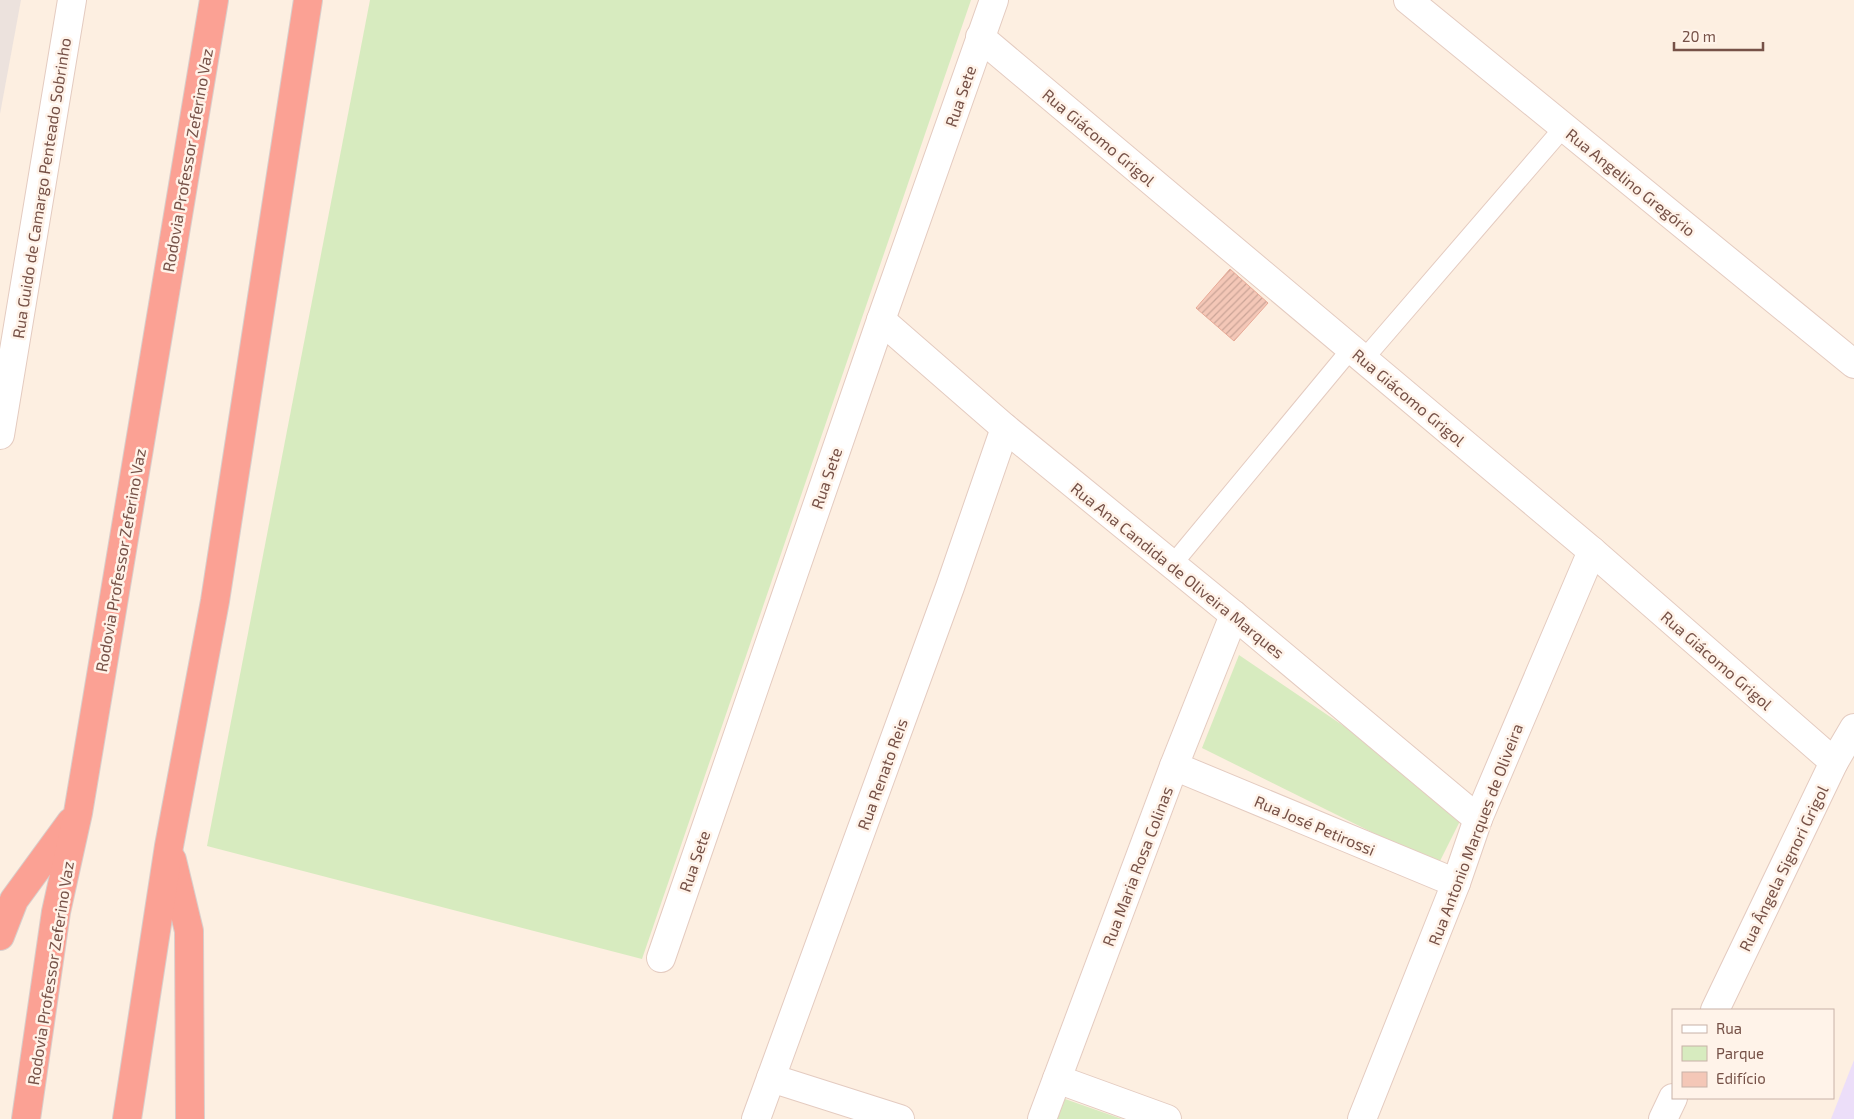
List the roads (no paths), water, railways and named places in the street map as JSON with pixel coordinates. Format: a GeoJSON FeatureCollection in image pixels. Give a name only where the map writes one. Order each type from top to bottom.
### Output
{"type":"FeatureCollection","features":[{"type":"Feature","properties":{"kind":"highway","name":"Rodovia Professor Zeferino Vaz"},"geometry":{"type":"LineString","coordinates":[[26,1119],[56,912],[78,813],[214,0]]}},
{"type":"Feature","properties":{"kind":"highway"},"geometry":{"type":"LineString","coordinates":[[127,1119],[169,846],[214,600],[308,0]]}},
{"type":"Feature","properties":{"kind":"highway"},"geometry":{"type":"LineString","coordinates":[[0,936],[14,900],[78,813]]}},
{"type":"Feature","properties":{"kind":"highway"},"geometry":{"type":"LineString","coordinates":[[169,846],[189,931],[190,1119]]}},
{"type":"Feature","properties":{"kind":"street","name":"Rua Guido de Camargo Penteado Sobrinho"},"geometry":{"type":"LineString","coordinates":[[0,435],[72,0]]}},
{"type":"Feature","properties":{"kind":"street","name":"Rua Sete"},"geometry":{"type":"LineString","coordinates":[[661,958],[881,320],[994,0]]}},
{"type":"Feature","properties":{"kind":"street","name":"Rua Angelino Gregório"},"geometry":{"type":"LineString","coordinates":[[1408,0],[1854,364]]}},
{"type":"Feature","properties":{"kind":"street","name":"Rua Giácomo Grigol"},"geometry":{"type":"LineString","coordinates":[[980,37],[1592,550],[1834,762]]}},
{"type":"Feature","properties":{"kind":"street","name":"Rua Ana Candida de Oliveira Marques"},"geometry":{"type":"LineString","coordinates":[[881,320],[1005,428],[1234,615],[1478,819]]}},
{"type":"Feature","properties":{"kind":"street","name":"Rua Renato Reis"},"geometry":{"type":"LineString","coordinates":[[756,1119],[950,587],[1005,428]]}},
{"type":"Feature","properties":{"kind":"street","name":"Rua Antonio Marques de Oliveira"},"geometry":{"type":"LineString","coordinates":[[1362,1119],[1456,883],[1478,819],[1592,550]]}},
{"type":"Feature","properties":{"kind":"street","name":"Rua Maria Rosa Colinas"},"geometry":{"type":"LineString","coordinates":[[1042,1119],[1174,766],[1234,615]]}},
{"type":"Feature","properties":{"kind":"street","name":"Rua Ângela Signori Grigol"},"geometry":{"type":"LineString","coordinates":[[1715,1009],[1834,762],[1854,728]]}},
{"type":"Feature","properties":{"kind":"street","name":"Rua José Petirossi"},"geometry":{"type":"LineString","coordinates":[[1174,766],[1456,883]]}},
{"type":"Feature","properties":{"kind":"street"},"geometry":{"type":"LineString","coordinates":[[770,1078],[900,1119]]}},
{"type":"Feature","properties":{"kind":"street"},"geometry":{"type":"LineString","coordinates":[[1057,1080],[1167,1119]]}},
{"type":"Feature","properties":{"kind":"street"},"geometry":{"type":"LineString","coordinates":[[1663,1119],[1673,1099]]}},
{"type":"Feature","properties":{"kind":"lane"},"geometry":{"type":"LineString","coordinates":[[1172,565],[1358,354],[1564,127]]}}]}
